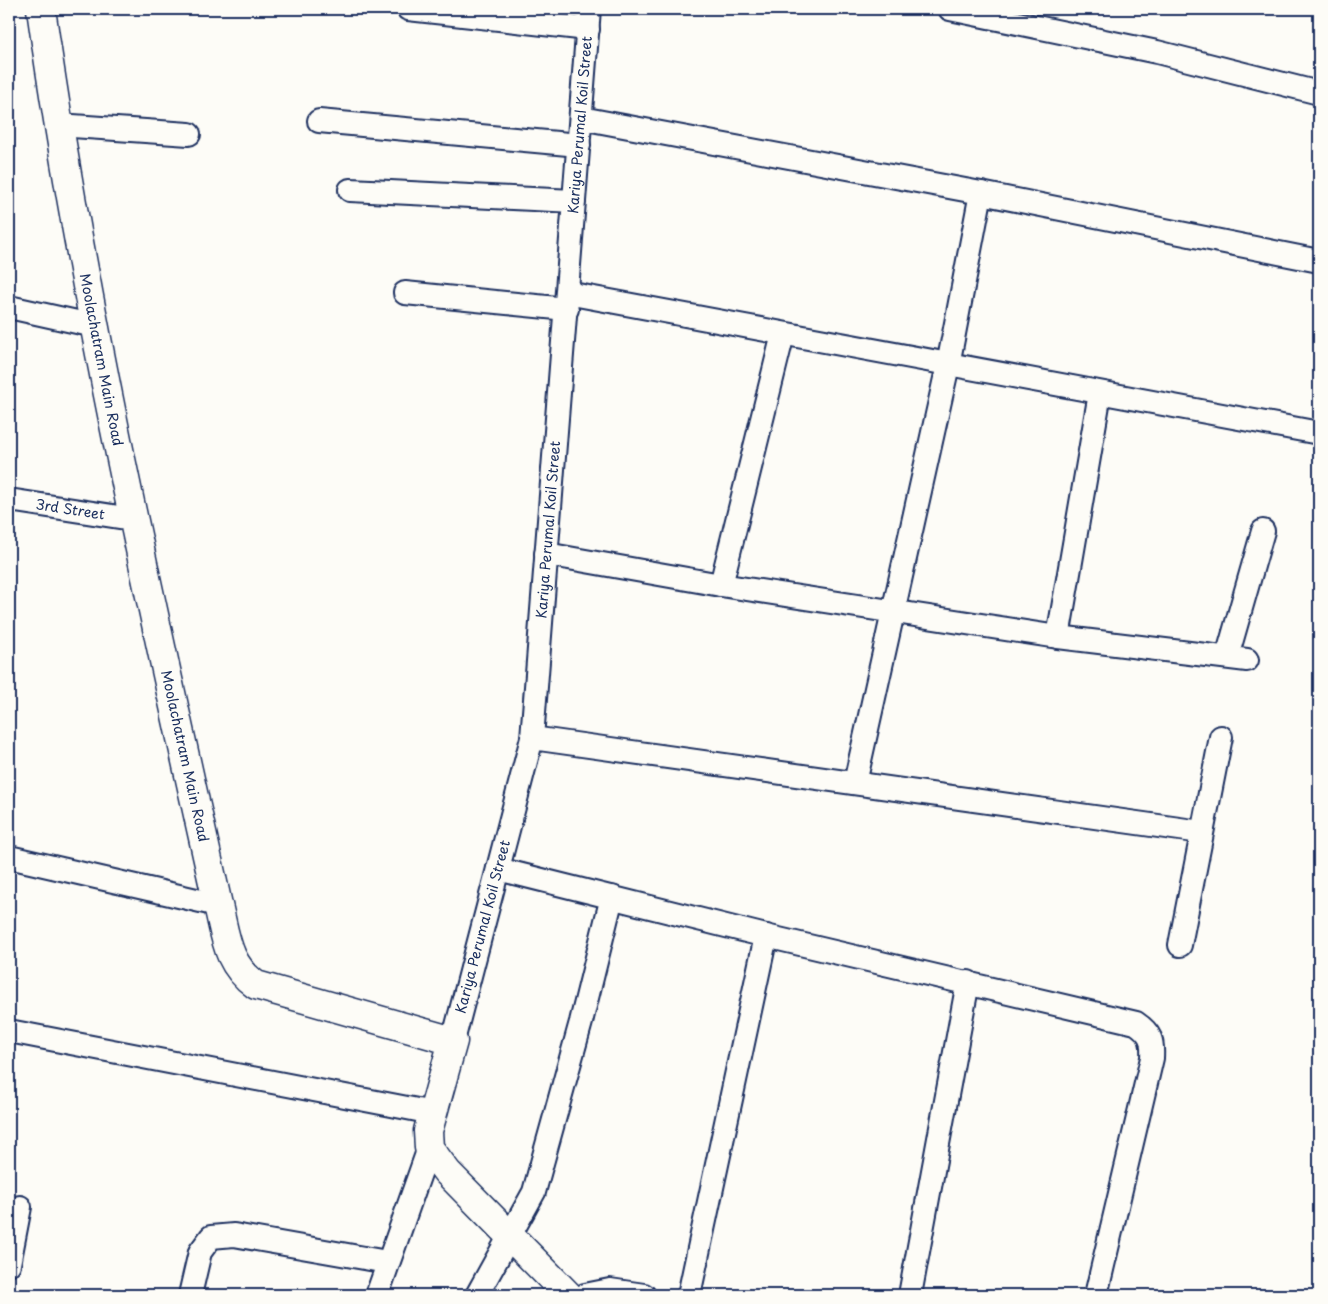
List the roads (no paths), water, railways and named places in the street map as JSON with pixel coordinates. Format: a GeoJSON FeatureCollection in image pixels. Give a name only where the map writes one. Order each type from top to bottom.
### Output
{"type":"FeatureCollection","features":[{"type":"Feature","properties":{"kind":"street","name":"Moolachatram Main Road"},"geometry":{"type":"LineString","coordinates":[[41,9],[58,125],[132,519],[218,905],[233,962],[244,976],[256,985],[453,1041]]}},
{"type":"Feature","properties":{"kind":"street"},"geometry":{"type":"LineString","coordinates":[[408,9],[589,19]]}},
{"type":"Feature","properties":{"kind":"street"},"geometry":{"type":"LineString","coordinates":[[950,9],[1157,52],[1319,92]]}},
{"type":"Feature","properties":{"kind":"street","name":"Kariya Perumal Koil Street"},"geometry":{"type":"LineString","coordinates":[[453,1041],[532,738],[589,19]]}},
{"type":"Feature","properties":{"kind":"street"},"geometry":{"type":"LineString","coordinates":[[581,118],[981,193],[1319,261]]}},
{"type":"Feature","properties":{"kind":"street"},"geometry":{"type":"LineString","coordinates":[[319,121],[579,144]]}},
{"type":"Feature","properties":{"kind":"street"},"geometry":{"type":"LineString","coordinates":[[58,125],[189,134]]}},
{"type":"Feature","properties":{"kind":"street"},"geometry":{"type":"LineString","coordinates":[[350,190],[574,201]]}},
{"type":"Feature","properties":{"kind":"street"},"geometry":{"type":"LineString","coordinates":[[855,783],[891,612],[948,365],[981,193]]}},
{"type":"Feature","properties":{"kind":"street"},"geometry":{"type":"LineString","coordinates":[[405,293],[567,301],[783,334],[1319,433]]}},
{"type":"Feature","properties":{"kind":"street"},"geometry":{"type":"LineString","coordinates":[[9,308],[95,326]]}},
{"type":"Feature","properties":{"kind":"street"},"geometry":{"type":"LineString","coordinates":[[721,585],[783,334]]}},
{"type":"Feature","properties":{"kind":"street"},"geometry":{"type":"LineString","coordinates":[[1058,637],[1100,393]]}},
{"type":"Feature","properties":{"kind":"street","name":"3rd Street"},"geometry":{"type":"LineString","coordinates":[[9,500],[132,519]]}},
{"type":"Feature","properties":{"kind":"street"},"geometry":{"type":"LineString","coordinates":[[546,554],[721,585],[891,612],[1058,637],[1237,659],[1263,530]]}},
{"type":"Feature","properties":{"kind":"street"},"geometry":{"type":"LineString","coordinates":[[1180,945],[1201,832],[1222,737]]}},
{"type":"Feature","properties":{"kind":"street"},"geometry":{"type":"LineString","coordinates":[[532,738],[1201,832]]}},
{"type":"Feature","properties":{"kind":"street"},"geometry":{"type":"LineString","coordinates":[[9,857],[218,905]]}},
{"type":"Feature","properties":{"kind":"street"},"geometry":{"type":"LineString","coordinates":[[498,869],[766,936],[1136,1023],[1148,1031],[1153,1042],[1152,1058],[1096,1295]]}},
{"type":"Feature","properties":{"kind":"street"},"geometry":{"type":"LineString","coordinates":[[478,1295],[534,1192],[581,1022],[612,897]]}},
{"type":"Feature","properties":{"kind":"street"},"geometry":{"type":"LineString","coordinates":[[689,1295],[766,936]]}},
{"type":"Feature","properties":{"kind":"street"},"geometry":{"type":"LineString","coordinates":[[910,1295],[968,982]]}},
{"type":"Feature","properties":{"kind":"street"},"geometry":{"type":"LineString","coordinates":[[9,1031],[434,1113]]}},
{"type":"Feature","properties":{"kind":"street"},"geometry":{"type":"LineString","coordinates":[[377,1295],[387,1262],[429,1148],[428,1131],[453,1041]]}},
{"type":"Feature","properties":{"kind":"street"},"geometry":{"type":"LineString","coordinates":[[429,1148],[447,1172],[568,1295]]}},
{"type":"Feature","properties":{"kind":"street"},"geometry":{"type":"LineString","coordinates":[[9,1264],[20,1207]]}},
{"type":"Feature","properties":{"kind":"street"},"geometry":{"type":"LineString","coordinates":[[190,1295],[200,1252],[211,1236],[234,1235],[387,1262]]}},
{"type":"Feature","properties":{"kind":"street"},"geometry":{"type":"LineString","coordinates":[[585,1295],[610,1290],[644,1295]]}}]}
